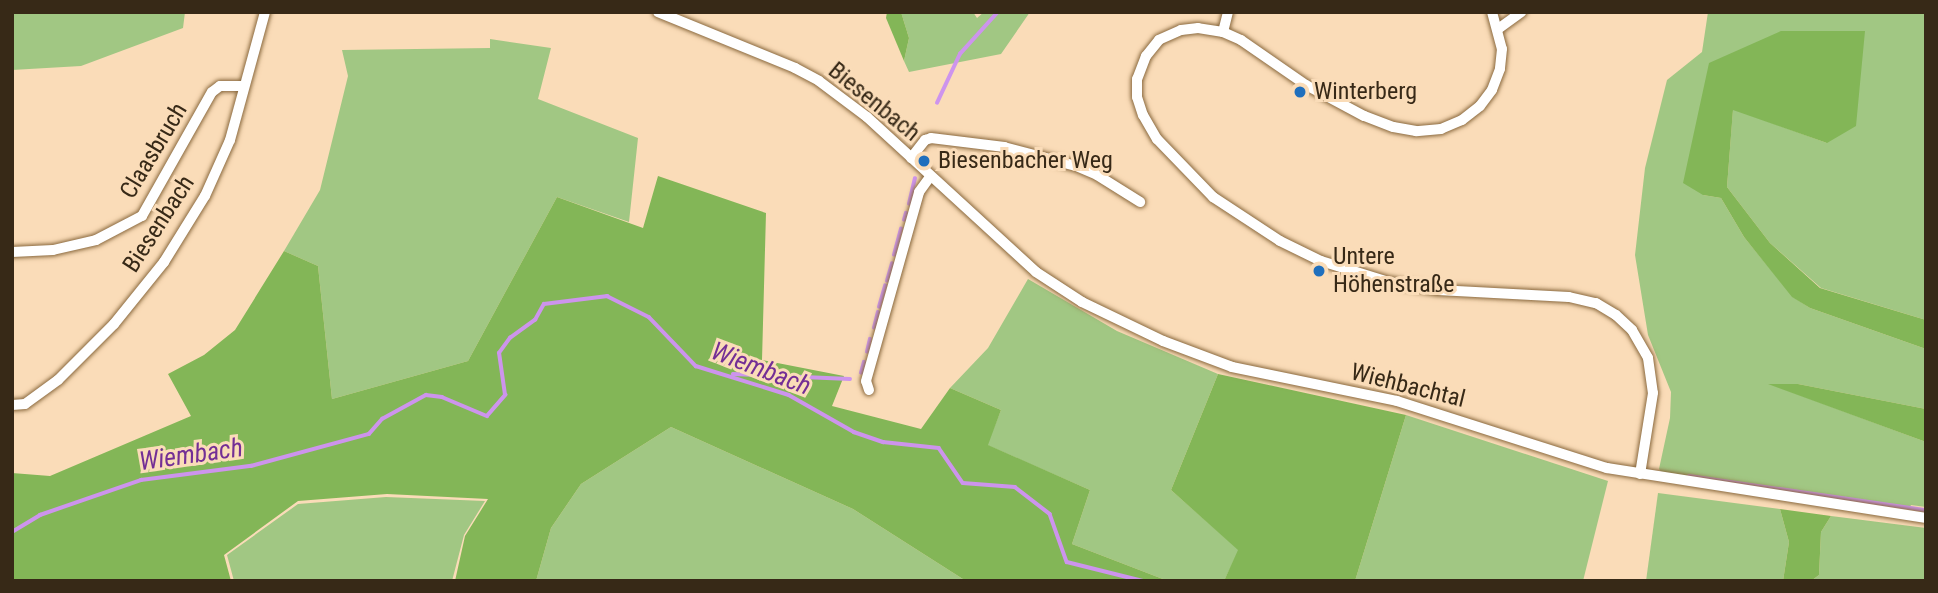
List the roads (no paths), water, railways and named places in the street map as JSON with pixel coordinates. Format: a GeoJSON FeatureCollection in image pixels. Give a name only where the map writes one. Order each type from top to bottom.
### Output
{"type":"FeatureCollection","features":[{"type":"Feature","properties":{"kind":"street","name":"Biesenbach"},"geometry":{"type":"LineString","coordinates":[[12,405],[24,404],[58,380],[114,324],[164,262],[205,195],[230,140],[265,12]]}},
{"type":"Feature","properties":{"kind":"street","name":"Biesenbach"},"geometry":{"type":"LineString","coordinates":[[658,12],[795,68],[819,81],[867,117],[930,177]]}},
{"type":"Feature","properties":{"kind":"street"},"geometry":{"type":"LineString","coordinates":[[1223,32],[1228,12]]}},
{"type":"Feature","properties":{"kind":"street"},"geometry":{"type":"LineString","coordinates":[[1492,12],[1502,49],[1500,69],[1492,90],[1480,106],[1462,120],[1441,129],[1416,131],[1392,127],[1364,117],[1306,85],[1241,40],[1223,32],[1198,28],[1181,30],[1159,40],[1146,56],[1137,79],[1137,97],[1143,115],[1157,138],[1213,197],[1270,236],[1321,261],[1354,273],[1451,292],[1569,297],[1596,303],[1616,316],[1632,330],[1648,358],[1650,369],[1653,393],[1651,416],[1640,474]]}},
{"type":"Feature","properties":{"kind":"street"},"geometry":{"type":"LineString","coordinates":[[1498,29],[1521,12]]}},
{"type":"Feature","properties":{"kind":"street","name":"Claasbruch"},"geometry":{"type":"LineString","coordinates":[[12,252],[53,250],[96,240],[142,216],[212,92],[220,86],[243,86]]}},
{"type":"Feature","properties":{"kind":"street"},"geometry":{"type":"LineString","coordinates":[[911,158],[925,141],[931,138],[1004,146],[1076,166],[1097,175],[1140,202]]}},
{"type":"Feature","properties":{"kind":"street"},"geometry":{"type":"LineString","coordinates":[[869,390],[866,381],[916,201],[930,177]]}},
{"type":"Feature","properties":{"kind":"street","name":"Wiehbachtal"},"geometry":{"type":"LineString","coordinates":[[930,177],[1007,247],[1054,285],[1082,302],[1163,341],[1233,367],[1397,401],[1573,459],[1640,474],[1926,518]]}},
{"type":"Feature","properties":{"kind":"waterway"},"geometry":{"type":"LineString","coordinates":[[937,103],[960,54],[998,12]]}},
{"type":"Feature","properties":{"kind":"waterway"},"geometry":{"type":"LineString","coordinates":[[909,204],[915,179]]}},
{"type":"Feature","properties":{"kind":"waterway"},"geometry":{"type":"LineString","coordinates":[[904,220],[906,213]]}},
{"type":"Feature","properties":{"kind":"waterway"},"geometry":{"type":"LineString","coordinates":[[894,255],[901,229]]}},
{"type":"Feature","properties":{"kind":"waterway"},"geometry":{"type":"LineString","coordinates":[[887,281],[892,264]]}},
{"type":"Feature","properties":{"kind":"waterway"},"geometry":{"type":"LineString","coordinates":[[879,307],[885,286]]}},
{"type":"Feature","properties":{"kind":"waterway","name":"Wiembach"},"geometry":{"type":"LineString","coordinates":[[12,532],[40,515],[141,480],[251,466],[369,434],[382,419],[426,395],[442,397],[487,416],[505,395],[499,353],[510,338],[535,320],[544,304],[607,296],[649,317],[696,366],[789,395],[854,432],[883,442],[939,448],[963,483],[1015,487],[1050,514],[1067,562],[1143,581]]}},
{"type":"Feature","properties":{"kind":"waterway"},"geometry":{"type":"LineString","coordinates":[[874,328],[878,312]]}},
{"type":"Feature","properties":{"kind":"waterway"},"geometry":{"type":"LineString","coordinates":[[867,352],[870,339]]}},
{"type":"Feature","properties":{"kind":"waterway"},"geometry":{"type":"LineString","coordinates":[[861,373],[864,362]]}},
{"type":"Feature","properties":{"kind":"waterway"},"geometry":{"type":"LineString","coordinates":[[733,374],[850,379]]}},
{"type":"Feature","properties":{"kind":"waterway"},"geometry":{"type":"LineString","coordinates":[[1689,476],[1926,510]]}},
{"type":"Feature","properties":{"kind":"place","name":"Winterberg"},"geometry":{"type":"Point","coordinates":[1300,92]}},
{"type":"Feature","properties":{"kind":"place","name":"Biesenbacher Weg"},"geometry":{"type":"Point","coordinates":[924,161]}},
{"type":"Feature","properties":{"kind":"place","name":"Untere Höhenstraße"},"geometry":{"type":"Point","coordinates":[1319,271]}}]}
